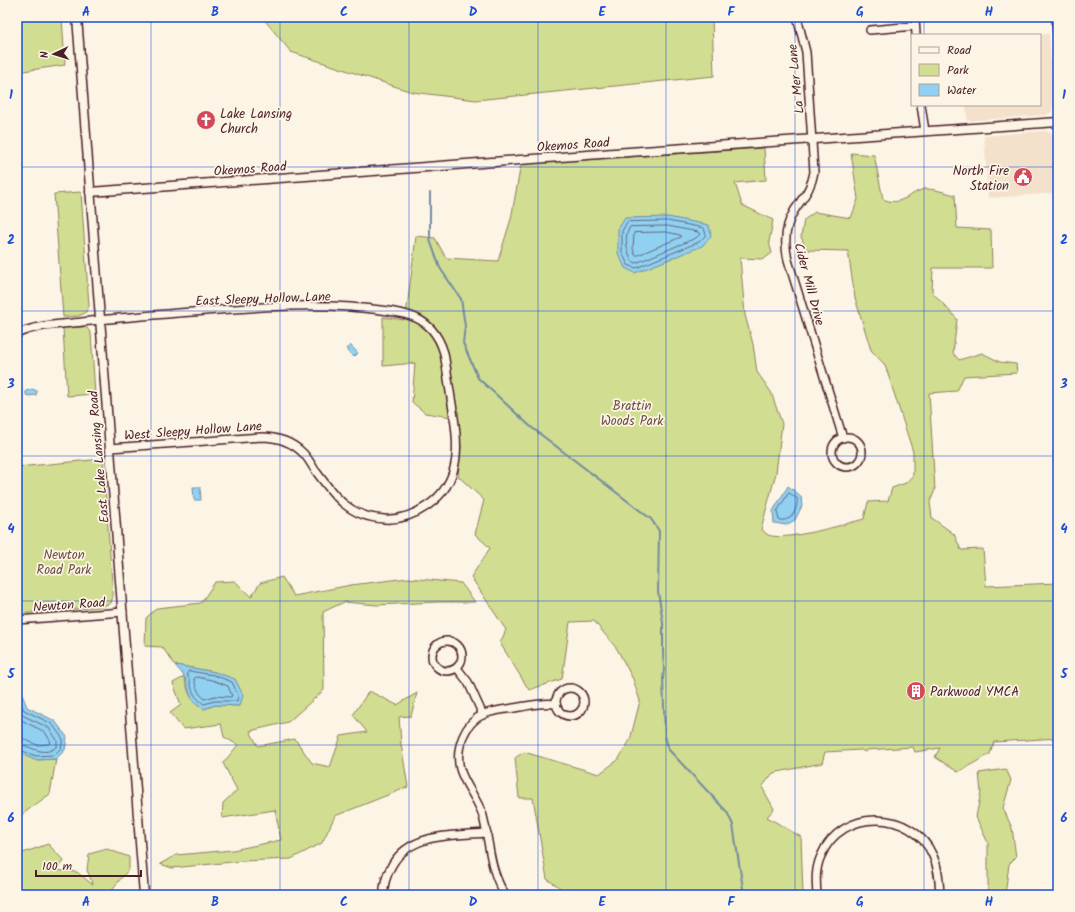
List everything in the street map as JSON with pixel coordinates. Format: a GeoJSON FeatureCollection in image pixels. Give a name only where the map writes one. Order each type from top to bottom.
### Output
{"type":"FeatureCollection","features":[{"type":"Feature","properties":{"kind":"main road"},"geometry":{"type":"LineString","coordinates":[[1057,17],[1058,32]]}},
{"type":"Feature","properties":{"kind":"street","name":"East Lake Lansing Road"},"geometry":{"type":"LineString","coordinates":[[77,17],[144,895]]}},
{"type":"Feature","properties":{"kind":"street","name":"La Mer Lane"},"geometry":{"type":"LineString","coordinates":[[797,17],[806,52],[812,139]]}},
{"type":"Feature","properties":{"kind":"street"},"geometry":{"type":"LineString","coordinates":[[915,17],[916,34]]}},
{"type":"Feature","properties":{"kind":"street"},"geometry":{"type":"LineString","coordinates":[[870,30],[915,26]]}},
{"type":"Feature","properties":{"kind":"street"},"geometry":{"type":"LineString","coordinates":[[921,106],[925,131]]}},
{"type":"Feature","properties":{"kind":"street","name":"Okemos Road"},"geometry":{"type":"LineString","coordinates":[[90,192],[1058,122]]}},
{"type":"Feature","properties":{"kind":"street","name":"Cider Mill Drive"},"geometry":{"type":"LineString","coordinates":[[812,139],[814,167],[813,178],[807,194],[789,221],[786,232],[786,245],[788,260],[843,438]]}},
{"type":"Feature","properties":{"kind":"street","name":"East Sleepy Hollow Lane"},"geometry":{"type":"LineString","coordinates":[[17,334],[40,326],[99,319],[255,308],[338,306],[372,309],[406,315],[418,319],[426,324]]}},
{"type":"Feature","properties":{"kind":"street","name":"West Sleepy Hollow Lane"},"geometry":{"type":"LineString","coordinates":[[110,448],[274,438],[287,442],[299,449],[336,497],[355,512],[371,517],[387,519],[400,518],[412,514],[431,503],[446,487],[454,471],[457,454],[455,421],[444,353],[439,339],[426,324]]}},
{"type":"Feature","properties":{"kind":"street"},"geometry":{"type":"LineString","coordinates":[[843,438],[853,438],[862,449],[861,459],[854,466],[844,467],[839,465],[833,458],[832,453],[835,443],[843,438]]}},
{"type":"Feature","properties":{"kind":"street","name":"Newton Road"},"geometry":{"type":"LineString","coordinates":[[17,620],[122,612]]}},
{"type":"Feature","properties":{"kind":"street"},"geometry":{"type":"LineString","coordinates":[[446,641],[458,646],[462,655],[460,664],[457,668],[447,672],[438,668],[432,660],[434,649],[437,645],[446,641]]}},
{"type":"Feature","properties":{"kind":"street"},"geometry":{"type":"LineString","coordinates":[[457,668],[468,682],[484,715]]}},
{"type":"Feature","properties":{"kind":"street"},"geometry":{"type":"LineString","coordinates":[[570,688],[579,691],[584,698],[585,703],[578,714],[569,716],[560,712],[556,704],[559,695],[570,688]]}},
{"type":"Feature","properties":{"kind":"street"},"geometry":{"type":"LineString","coordinates":[[505,895],[499,885],[492,866],[482,811],[464,780],[460,769],[460,745],[465,733],[473,723],[484,715],[496,711],[544,703],[556,704]]}},
{"type":"Feature","properties":{"kind":"street"},"geometry":{"type":"LineString","coordinates":[[817,895],[817,866],[828,843],[836,835],[852,824],[872,819],[893,821],[903,825],[920,837],[933,855],[937,867],[940,895]]}},
{"type":"Feature","properties":{"kind":"street"},"geometry":{"type":"LineString","coordinates":[[384,895],[383,890],[387,873],[396,859],[406,848],[419,841],[433,838],[487,833]]}},
{"type":"Feature","properties":{"kind":"shaded area"},"geometry":{"type":"Polygon","coordinates":[[[1041,34],[1049,34],[1054,104],[1052,112],[1045,115],[967,121],[966,106],[1041,106],[1041,34]]]}},
{"type":"Feature","properties":{"kind":"shaded area"},"geometry":{"type":"Polygon","coordinates":[[[1045,131],[1051,133],[1056,141],[1058,193],[988,198],[984,136],[1045,131]]]}},
{"type":"Feature","properties":{"kind":"green space"},"geometry":{"type":"Polygon","coordinates":[[[17,17],[62,17],[65,65],[17,72],[17,17]]]}},
{"type":"Feature","properties":{"kind":"green space"},"geometry":{"type":"Polygon","coordinates":[[[262,17],[712,17],[714,76],[476,100],[412,92],[291,52],[262,17]]]}},
{"type":"Feature","properties":{"kind":"green space","name":"Brattin Woods Park"},"geometry":{"type":"Polygon","coordinates":[[[764,148],[766,180],[735,183],[742,205],[773,220],[769,242],[772,253],[764,259],[740,258],[745,315],[753,344],[757,372],[771,392],[782,424],[776,473],[761,529],[768,535],[776,537],[788,536],[815,532],[864,519],[868,502],[888,501],[892,488],[906,483],[913,475],[913,452],[885,365],[871,350],[855,298],[848,251],[807,250],[801,237],[804,220],[815,212],[851,218],[858,199],[851,153],[874,155],[883,199],[894,202],[899,201],[924,189],[955,195],[957,228],[991,230],[992,268],[933,268],[932,292],[957,319],[953,353],[959,360],[982,353],[1000,362],[1016,364],[1017,373],[964,376],[957,391],[929,393],[935,490],[930,502],[932,518],[954,534],[961,550],[983,549],[986,586],[1058,583],[1058,738],[994,742],[990,754],[958,772],[935,757],[940,748],[915,752],[913,747],[866,750],[865,752],[861,750],[825,752],[822,763],[773,773],[762,787],[774,809],[767,817],[801,837],[803,895],[571,895],[547,879],[533,798],[519,798],[515,758],[524,752],[599,774],[618,760],[630,740],[640,701],[633,679],[617,649],[594,621],[570,622],[562,679],[529,690],[500,643],[506,630],[471,577],[490,548],[475,534],[484,500],[458,476],[461,447],[458,418],[425,413],[412,402],[415,363],[383,366],[383,317],[404,320],[407,308],[416,236],[435,238],[446,258],[498,261],[511,219],[521,164],[764,148]]]}},
{"type":"Feature","properties":{"kind":"green space"},"geometry":{"type":"Polygon","coordinates":[[[81,192],[89,306],[85,313],[79,316],[63,317],[54,194],[81,192]]]}},
{"type":"Feature","properties":{"kind":"green space"},"geometry":{"type":"Polygon","coordinates":[[[86,327],[91,333],[95,394],[67,396],[63,328],[86,327]]]}},
{"type":"Feature","properties":{"kind":"green space","name":"Newton Road Park"},"geometry":{"type":"Polygon","coordinates":[[[103,459],[113,596],[111,603],[100,607],[17,614],[17,467],[103,459]]]}},
{"type":"Feature","properties":{"kind":"green space"},"geometry":{"type":"Polygon","coordinates":[[[282,577],[294,596],[351,585],[408,578],[461,583],[475,602],[377,605],[344,602],[323,612],[324,690],[288,722],[250,731],[258,746],[295,739],[312,763],[330,767],[341,736],[367,732],[353,715],[369,691],[397,705],[417,693],[411,716],[399,717],[401,744],[408,787],[335,816],[322,843],[291,859],[242,861],[172,868],[160,864],[176,855],[233,850],[281,840],[275,810],[222,818],[223,803],[237,790],[223,763],[238,745],[224,737],[221,724],[183,729],[170,713],[181,705],[173,683],[184,677],[190,696],[204,709],[215,705],[240,706],[215,672],[175,665],[162,647],[145,646],[146,618],[157,608],[201,603],[215,582],[235,581],[251,597],[260,583],[282,577]]]}},
{"type":"Feature","properties":{"kind":"green space"},"geometry":{"type":"Polygon","coordinates":[[[17,752],[35,760],[56,759],[50,794],[17,818],[17,752]]]}},
{"type":"Feature","properties":{"kind":"green space"},"geometry":{"type":"Polygon","coordinates":[[[1006,769],[1011,780],[1003,808],[1012,828],[1016,857],[1009,864],[1005,895],[988,895],[988,843],[976,817],[981,792],[979,773],[1006,769]]]}},
{"type":"Feature","properties":{"kind":"green space"},"geometry":{"type":"Polygon","coordinates":[[[48,844],[64,861],[54,870],[77,872],[93,885],[87,870],[89,854],[107,849],[129,857],[129,869],[113,888],[116,895],[17,895],[17,845],[20,854],[48,844]]]}},
{"type":"Feature","properties":{"kind":"water"},"geometry":{"type":"Polygon","coordinates":[[[668,217],[709,225],[711,236],[702,246],[635,273],[625,268],[618,253],[618,229],[625,218],[668,217]]]}},
{"type":"Feature","properties":{"kind":"water"},"geometry":{"type":"Polygon","coordinates":[[[350,345],[358,353],[354,357],[346,349],[350,345]]]}},
{"type":"Feature","properties":{"kind":"water"},"geometry":{"type":"Polygon","coordinates":[[[32,389],[37,391],[36,395],[26,395],[26,391],[32,389]]]}},
{"type":"Feature","properties":{"kind":"water"},"geometry":{"type":"Polygon","coordinates":[[[788,486],[801,496],[802,506],[795,520],[786,525],[774,523],[773,511],[788,486]]]}},
{"type":"Feature","properties":{"kind":"water"},"geometry":{"type":"Polygon","coordinates":[[[193,487],[200,487],[201,500],[194,500],[193,487]]]}},
{"type":"Feature","properties":{"kind":"water"},"geometry":{"type":"Polygon","coordinates":[[[175,665],[215,672],[235,679],[243,695],[240,706],[215,705],[204,709],[192,699],[185,678],[175,665]]]}},
{"type":"Feature","properties":{"kind":"water"},"geometry":{"type":"Polygon","coordinates":[[[17,692],[21,692],[27,707],[55,721],[67,737],[65,750],[56,759],[35,760],[17,752],[17,692]]]}},
{"type":"Feature","properties":{"kind":"waterway"},"geometry":{"type":"LineString","coordinates":[[430,193],[430,240],[440,268],[461,299],[465,326],[463,343],[478,378],[531,427],[651,519],[659,531],[658,591],[663,623],[665,736],[669,750],[727,812],[733,825],[744,895]]}},
{"type":"Feature","properties":{"kind":"place","name":"Lake Lansing Church"},"geometry":{"type":"Point","coordinates":[206,120]}},
{"type":"Feature","properties":{"kind":"place","name":"North Fire Station"},"geometry":{"type":"Point","coordinates":[1023,177]}},
{"type":"Feature","properties":{"kind":"place","name":"Parkwood YMCA"},"geometry":{"type":"Point","coordinates":[916,691]}}]}
